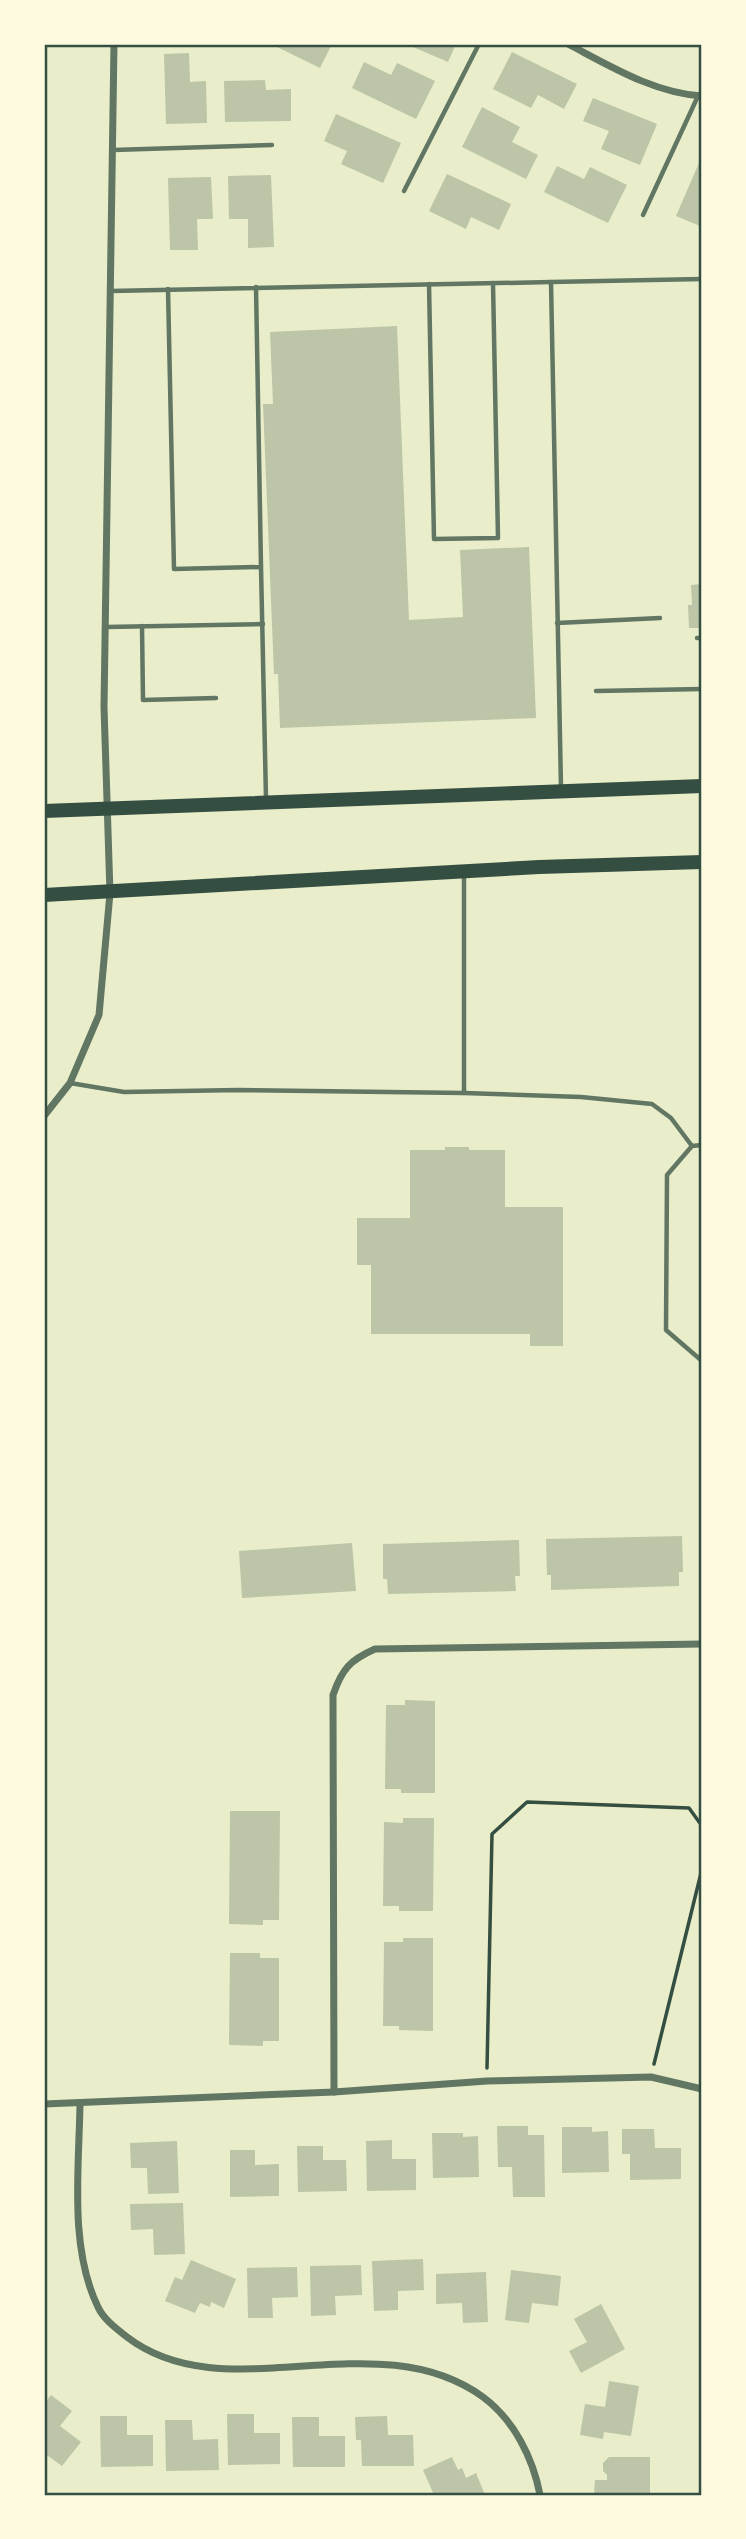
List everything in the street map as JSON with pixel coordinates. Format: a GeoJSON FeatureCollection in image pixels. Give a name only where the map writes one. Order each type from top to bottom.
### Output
{"type":"FeatureCollection","features":[{"type":"Feature","properties":{"kind":"main road"},"geometry":{"type":"LineString","coordinates":[[44,811],[702,786]]}},
{"type":"Feature","properties":{"kind":"main road"},"geometry":{"type":"LineString","coordinates":[[44,895],[539,867],[702,862]]}},
{"type":"Feature","properties":{"kind":"street"},"geometry":{"type":"LineString","coordinates":[[44,1116],[70,1083],[99,1015],[110,893],[104,707],[114,44]]}},
{"type":"Feature","properties":{"kind":"street"},"geometry":{"type":"LineString","coordinates":[[568,44],[640,80],[663,89],[700,96]]}},
{"type":"Feature","properties":{"kind":"street"},"geometry":{"type":"LineString","coordinates":[[334,2092],[333,1695],[341,1673],[357,1657],[375,1650],[702,1644]]}},
{"type":"Feature","properties":{"kind":"street"},"geometry":{"type":"LineString","coordinates":[[44,2104],[334,2092],[487,2081],[651,2077],[702,2089]]}},
{"type":"Feature","properties":{"kind":"street"},"geometry":{"type":"LineString","coordinates":[[80,2104],[79,2239],[87,2283],[99,2311],[113,2326],[135,2343],[167,2359],[202,2368],[384,2362],[429,2371],[468,2386],[496,2406],[513,2428],[526,2452],[540,2495]]}},
{"type":"Feature","properties":{"kind":"lane"},"geometry":{"type":"LineString","coordinates":[[404,191],[479,44]]}},
{"type":"Feature","properties":{"kind":"lane"},"geometry":{"type":"LineString","coordinates":[[643,215],[700,96]]}},
{"type":"Feature","properties":{"kind":"lane"},"geometry":{"type":"LineString","coordinates":[[112,150],[272,145]]}},
{"type":"Feature","properties":{"kind":"lane"},"geometry":{"type":"LineString","coordinates":[[110,291],[702,279]]}},
{"type":"Feature","properties":{"kind":"lane"},"geometry":{"type":"LineString","coordinates":[[551,282],[561,792]]}},
{"type":"Feature","properties":{"kind":"lane"},"geometry":{"type":"LineString","coordinates":[[429,284],[434,539],[498,538],[493,283]]}},
{"type":"Feature","properties":{"kind":"lane"},"geometry":{"type":"LineString","coordinates":[[256,288],[266,803]]}},
{"type":"Feature","properties":{"kind":"lane"},"geometry":{"type":"LineString","coordinates":[[168,289],[173,569],[261,567]]}},
{"type":"Feature","properties":{"kind":"lane"},"geometry":{"type":"LineString","coordinates":[[557,623],[660,618]]}},
{"type":"Feature","properties":{"kind":"lane"},"geometry":{"type":"LineString","coordinates":[[105,627],[262,624]]}},
{"type":"Feature","properties":{"kind":"lane"},"geometry":{"type":"LineString","coordinates":[[142,626],[143,700],[216,698]]}},
{"type":"Feature","properties":{"kind":"lane"},"geometry":{"type":"LineString","coordinates":[[596,691],[702,689]]}},
{"type":"Feature","properties":{"kind":"lane"},"geometry":{"type":"LineString","coordinates":[[464,871],[464,1093]]}},
{"type":"Feature","properties":{"kind":"lane"},"geometry":{"type":"LineString","coordinates":[[70,1083],[124,1092],[238,1090],[464,1093],[580,1097],[652,1104],[671,1118],[692,1146]]}},
{"type":"Feature","properties":{"kind":"lane"},"geometry":{"type":"LineString","coordinates":[[702,1145],[692,1146],[667,1175],[666,1330],[702,1361]]}},
{"type":"Feature","properties":{"kind":"path"},"geometry":{"type":"LineString","coordinates":[[487,2081],[492,1834],[527,1802],[689,1808],[702,1826]]}},
{"type":"Feature","properties":{"kind":"path"},"geometry":{"type":"LineString","coordinates":[[651,2077],[702,1869]]}},
{"type":"Feature","properties":{"kind":"building"},"geometry":{"type":"Polygon","coordinates":[[[271,44],[332,44],[320,68],[271,44]]]}},
{"type":"Feature","properties":{"kind":"building"},"geometry":{"type":"Polygon","coordinates":[[[406,44],[456,44],[448,62],[406,44]]]}},
{"type":"Feature","properties":{"kind":"building"},"geometry":{"type":"Polygon","coordinates":[[[512,52],[577,84],[564,109],[538,95],[531,108],[493,89],[512,52]]]}},
{"type":"Feature","properties":{"kind":"building"},"geometry":{"type":"Polygon","coordinates":[[[189,53],[190,82],[206,81],[207,123],[166,124],[164,54],[189,53]]]}},
{"type":"Feature","properties":{"kind":"building"},"geometry":{"type":"Polygon","coordinates":[[[364,62],[391,75],[397,63],[435,81],[416,119],[352,88],[364,62]]]}},
{"type":"Feature","properties":{"kind":"building"},"geometry":{"type":"Polygon","coordinates":[[[265,80],[266,90],[291,89],[291,121],[225,122],[224,81],[265,80]]]}},
{"type":"Feature","properties":{"kind":"building"},"geometry":{"type":"Polygon","coordinates":[[[593,98],[657,124],[640,165],[601,149],[609,131],[583,121],[593,98]]]}},
{"type":"Feature","properties":{"kind":"building"},"geometry":{"type":"Polygon","coordinates":[[[482,107],[520,127],[512,142],[538,155],[526,179],[462,147],[482,107]]]}},
{"type":"Feature","properties":{"kind":"building"},"geometry":{"type":"Polygon","coordinates":[[[336,114],[401,143],[383,183],[341,164],[347,151],[324,141],[336,114]]]}},
{"type":"Feature","properties":{"kind":"building"},"geometry":{"type":"Polygon","coordinates":[[[702,156],[702,220],[700,226],[676,216],[702,156]]]}},
{"type":"Feature","properties":{"kind":"building"},"geometry":{"type":"Polygon","coordinates":[[[557,166],[584,179],[590,167],[627,185],[608,223],[544,192],[557,166]]]}},
{"type":"Feature","properties":{"kind":"building"},"geometry":{"type":"Polygon","coordinates":[[[447,174],[511,204],[499,230],[471,217],[466,229],[429,211],[447,174]]]}},
{"type":"Feature","properties":{"kind":"building"},"geometry":{"type":"Polygon","coordinates":[[[271,175],[274,247],[248,248],[248,219],[229,219],[228,176],[271,175]]]}},
{"type":"Feature","properties":{"kind":"building"},"geometry":{"type":"Polygon","coordinates":[[[211,177],[213,219],[197,219],[198,250],[170,250],[168,178],[211,177]]]}},
{"type":"Feature","properties":{"kind":"building"},"geometry":{"type":"Polygon","coordinates":[[[397,326],[409,620],[463,617],[460,550],[529,547],[536,718],[280,728],[278,674],[274,674],[263,404],[273,404],[270,332],[397,326]]]}},
{"type":"Feature","properties":{"kind":"building"},"geometry":{"type":"Polygon","coordinates":[[[702,584],[702,628],[689,628],[691,585],[702,584]]]}},
{"type":"Feature","properties":{"kind":"building"},"geometry":{"type":"Polygon","coordinates":[[[445,1147],[505,1150],[505,1207],[563,1207],[563,1346],[530,1346],[530,1334],[371,1334],[371,1265],[357,1265],[357,1218],[410,1218],[410,1150],[445,1150],[445,1147]]]}},
{"type":"Feature","properties":{"kind":"building"},"geometry":{"type":"Polygon","coordinates":[[[682,1536],[683,1572],[679,1572],[679,1586],[551,1590],[551,1575],[547,1575],[546,1539],[682,1536]]]}},
{"type":"Feature","properties":{"kind":"building"},"geometry":{"type":"Polygon","coordinates":[[[519,1540],[520,1576],[515,1576],[516,1591],[388,1594],[387,1579],[383,1579],[383,1544],[519,1540]]]}},
{"type":"Feature","properties":{"kind":"building"},"geometry":{"type":"Polygon","coordinates":[[[352,1543],[356,1591],[242,1598],[239,1551],[352,1543]]]}},
{"type":"Feature","properties":{"kind":"building"},"geometry":{"type":"Polygon","coordinates":[[[405,1700],[435,1701],[435,1793],[401,1793],[401,1789],[385,1789],[386,1705],[405,1705],[405,1700]]]}},
{"type":"Feature","properties":{"kind":"building"},"geometry":{"type":"Polygon","coordinates":[[[230,1811],[280,1811],[279,1920],[263,1920],[263,1925],[229,1924],[230,1811]]]}},
{"type":"Feature","properties":{"kind":"building"},"geometry":{"type":"Polygon","coordinates":[[[403,1818],[434,1818],[433,1911],[399,1911],[399,1906],[383,1906],[384,1822],[403,1823],[403,1818]]]}},
{"type":"Feature","properties":{"kind":"building"},"geometry":{"type":"Polygon","coordinates":[[[403,1938],[433,1938],[433,2031],[399,2030],[399,2026],[383,2026],[384,1942],[403,1942],[403,1938]]]}},
{"type":"Feature","properties":{"kind":"building"},"geometry":{"type":"Polygon","coordinates":[[[230,1953],[260,1953],[260,1958],[279,1958],[279,2041],[263,2041],[263,2046],[229,2045],[230,1953]]]}},
{"type":"Feature","properties":{"kind":"building"},"geometry":{"type":"Polygon","coordinates":[[[497,2126],[528,2126],[528,2135],[544,2135],[545,2197],[513,2197],[512,2167],[498,2167],[497,2126]]]}},
{"type":"Feature","properties":{"kind":"building"},"geometry":{"type":"Polygon","coordinates":[[[562,2127],[592,2127],[592,2132],[608,2131],[609,2172],[562,2173],[562,2127]]]}},
{"type":"Feature","properties":{"kind":"building"},"geometry":{"type":"Polygon","coordinates":[[[622,2129],[654,2129],[655,2148],[681,2148],[681,2179],[630,2180],[630,2154],[622,2154],[622,2129]]]}},
{"type":"Feature","properties":{"kind":"building"},"geometry":{"type":"Polygon","coordinates":[[[432,2133],[478,2136],[479,2177],[433,2178],[432,2133]]]}},
{"type":"Feature","properties":{"kind":"building"},"geometry":{"type":"Polygon","coordinates":[[[392,2140],[392,2159],[416,2159],[416,2190],[367,2191],[366,2141],[392,2140]]]}},
{"type":"Feature","properties":{"kind":"building"},"geometry":{"type":"Polygon","coordinates":[[[177,2141],[179,2193],[148,2194],[147,2168],[131,2168],[130,2143],[177,2141]]]}},
{"type":"Feature","properties":{"kind":"building"},"geometry":{"type":"Polygon","coordinates":[[[297,2146],[323,2146],[323,2160],[346,2160],[347,2191],[298,2192],[297,2146]]]}},
{"type":"Feature","properties":{"kind":"building"},"geometry":{"type":"Polygon","coordinates":[[[230,2150],[255,2150],[255,2165],[279,2164],[279,2196],[230,2197],[230,2150]]]}},
{"type":"Feature","properties":{"kind":"building"},"geometry":{"type":"Polygon","coordinates":[[[183,2203],[185,2254],[154,2255],[153,2229],[131,2230],[130,2204],[183,2203]]]}},
{"type":"Feature","properties":{"kind":"building"},"geometry":{"type":"Polygon","coordinates":[[[423,2259],[424,2290],[398,2291],[398,2310],[374,2311],[372,2261],[423,2259]]]}},
{"type":"Feature","properties":{"kind":"building"},"geometry":{"type":"Polygon","coordinates":[[[191,2260],[236,2279],[224,2308],[211,2302],[210,2307],[200,2303],[195,2313],[165,2301],[175,2277],[182,2280],[191,2260]]]}},
{"type":"Feature","properties":{"kind":"building"},"geometry":{"type":"Polygon","coordinates":[[[361,2265],[362,2295],[335,2296],[336,2315],[311,2316],[310,2266],[361,2265]]]}},
{"type":"Feature","properties":{"kind":"building"},"geometry":{"type":"Polygon","coordinates":[[[297,2267],[298,2297],[272,2298],[273,2318],[248,2318],[247,2268],[297,2267]]]}},
{"type":"Feature","properties":{"kind":"building"},"geometry":{"type":"Polygon","coordinates":[[[511,2270],[561,2276],[558,2306],[532,2303],[529,2323],[505,2320],[511,2270]]]}},
{"type":"Feature","properties":{"kind":"building"},"geometry":{"type":"Polygon","coordinates":[[[486,2272],[488,2322],[463,2323],[462,2303],[436,2304],[436,2274],[486,2272]]]}},
{"type":"Feature","properties":{"kind":"building"},"geometry":{"type":"Polygon","coordinates":[[[601,2304],[625,2349],[581,2373],[569,2351],[587,2342],[574,2319],[601,2304]]]}},
{"type":"Feature","properties":{"kind":"building"},"geometry":{"type":"Polygon","coordinates":[[[609,2381],[639,2386],[631,2436],[604,2432],[603,2439],[580,2435],[585,2404],[605,2407],[609,2381]]]}},
{"type":"Feature","properties":{"kind":"building"},"geometry":{"type":"Polygon","coordinates":[[[51,2395],[72,2411],[60,2426],[81,2442],[62,2466],[44,2453],[44,2404],[51,2395]]]}},
{"type":"Feature","properties":{"kind":"building"},"geometry":{"type":"Polygon","coordinates":[[[227,2414],[254,2414],[254,2433],[280,2433],[280,2464],[228,2465],[227,2414]]]}},
{"type":"Feature","properties":{"kind":"building"},"geometry":{"type":"Polygon","coordinates":[[[100,2416],[127,2416],[127,2435],[153,2435],[153,2466],[101,2467],[100,2416]]]}},
{"type":"Feature","properties":{"kind":"building"},"geometry":{"type":"Polygon","coordinates":[[[387,2416],[388,2435],[413,2435],[414,2466],[362,2466],[361,2440],[356,2440],[355,2417],[387,2416]]]}},
{"type":"Feature","properties":{"kind":"building"},"geometry":{"type":"Polygon","coordinates":[[[292,2417],[319,2417],[319,2436],[345,2436],[345,2467],[293,2467],[292,2417]]]}},
{"type":"Feature","properties":{"kind":"building"},"geometry":{"type":"Polygon","coordinates":[[[165,2420],[192,2420],[193,2440],[218,2439],[219,2470],[166,2471],[165,2420]]]}},
{"type":"Feature","properties":{"kind":"building"},"geometry":{"type":"Polygon","coordinates":[[[452,2457],[458,2470],[462,2468],[466,2478],[476,2473],[485,2495],[434,2495],[423,2470],[452,2457]]]}},
{"type":"Feature","properties":{"kind":"building"},"geometry":{"type":"Polygon","coordinates":[[[609,2457],[650,2457],[650,2495],[594,2495],[595,2480],[607,2480],[603,2463],[609,2457]]]}}]}
